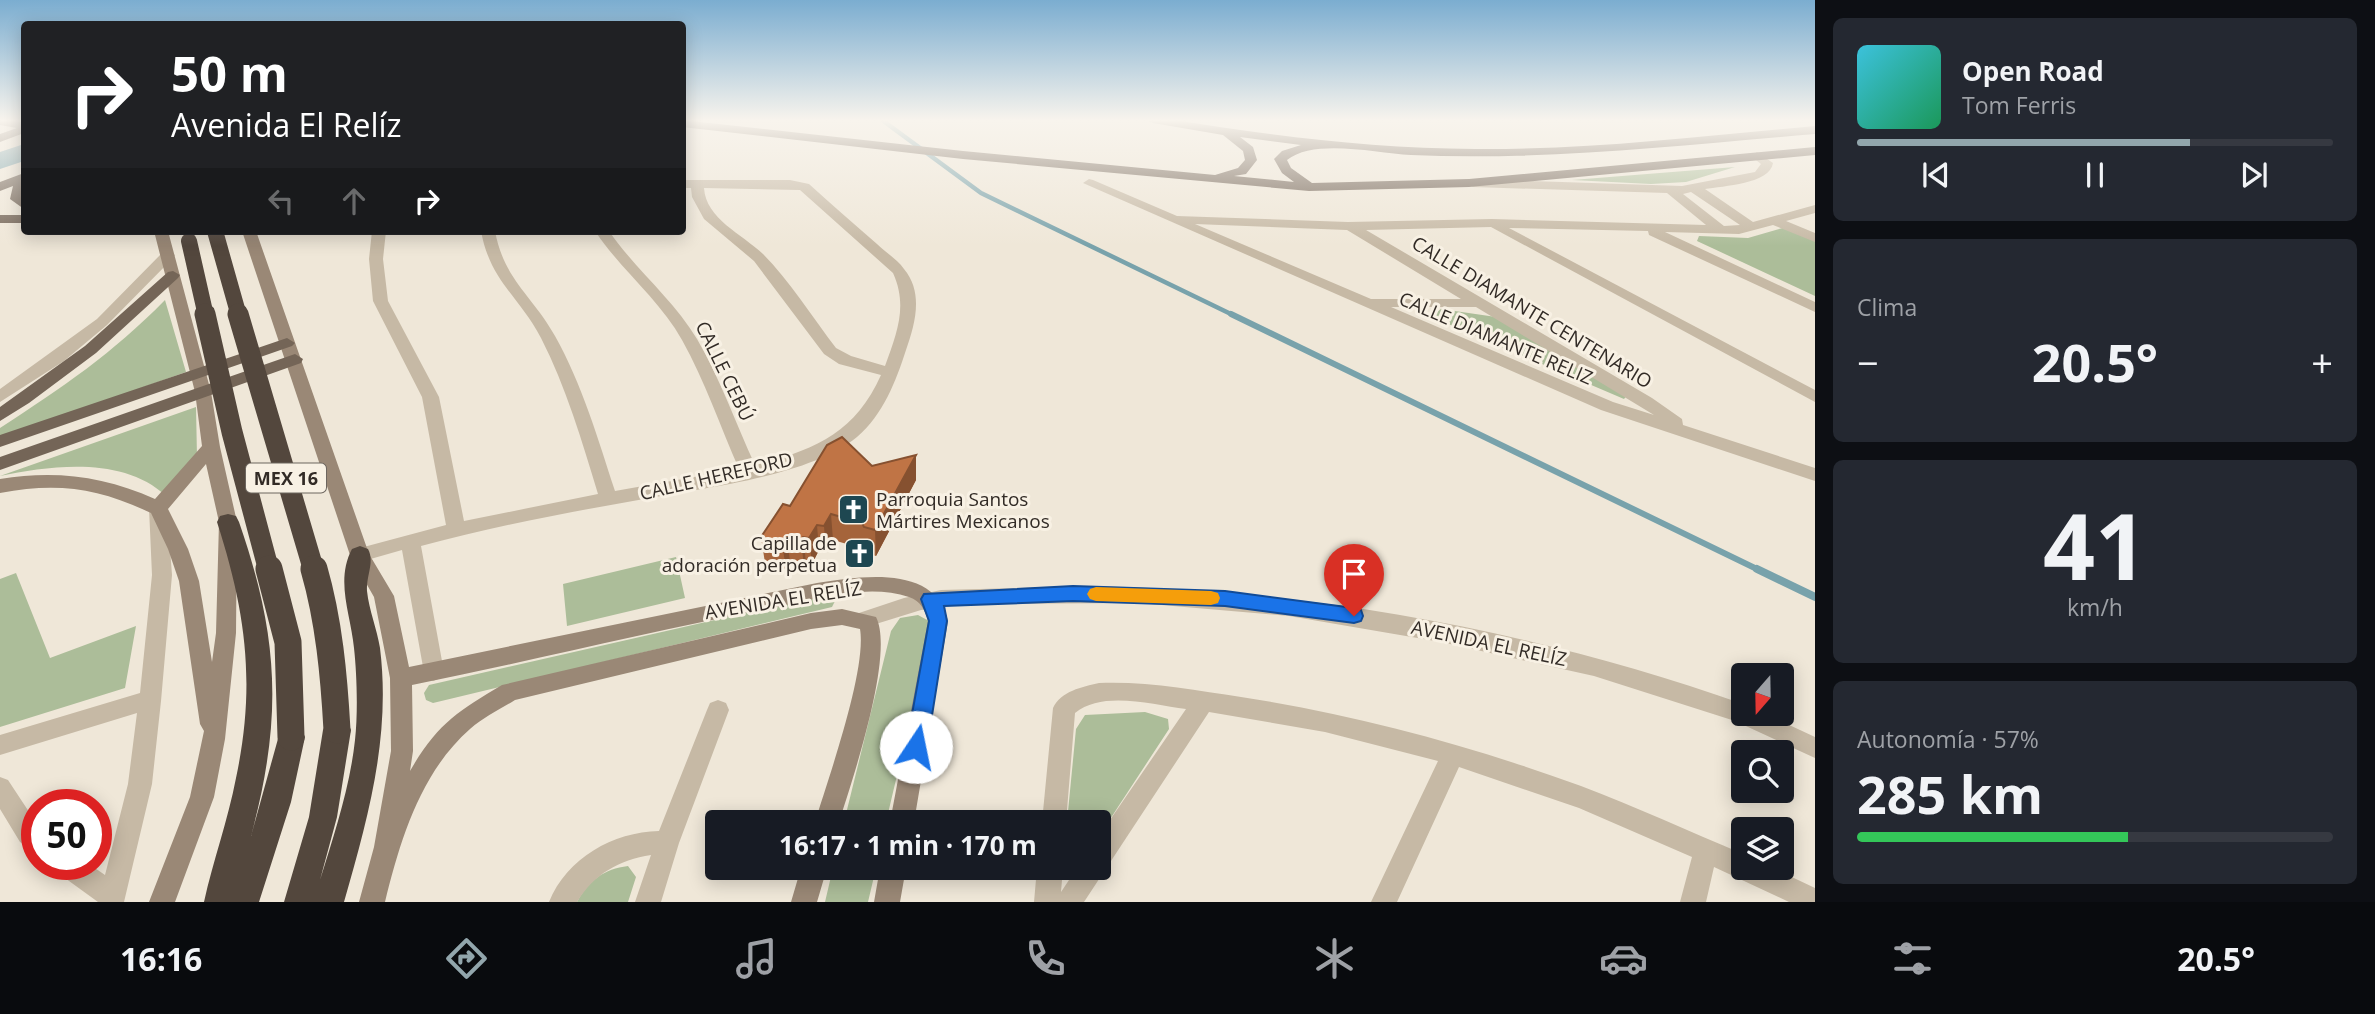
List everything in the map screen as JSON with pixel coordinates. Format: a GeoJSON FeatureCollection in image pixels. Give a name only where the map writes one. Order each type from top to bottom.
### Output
{"type":"FeatureCollection","features":[{"type":"Feature","properties":{"kind":"highway","name":"MEX 16"},"geometry":{"type":"LineString","coordinates":[[216,235],[259,391],[320,590],[334,673],[337,730],[323,817],[299,902]]}},
{"type":"Feature","properties":{"kind":"highway","name":"MEX 16"},"geometry":{"type":"LineString","coordinates":[[187,236],[232,432],[288,642],[290,737],[277,802],[244,902]]}},
{"type":"Feature","properties":{"kind":"highway"},"geometry":{"type":"LineString","coordinates":[[219,902],[245,804],[256,747],[261,698],[260,649],[249,588],[228,522]]}},
{"type":"Feature","properties":{"kind":"highway"},"geometry":{"type":"LineString","coordinates":[[328,902],[352,824],[369,739],[367,649],[355,589],[359,555]]}},
{"type":"Feature","properties":{"kind":"main road"},"geometry":{"type":"LineString","coordinates":[[1031,162],[1183,178],[1309,187],[1469,183],[1692,162]]}},
{"type":"Feature","properties":{"kind":"main road"},"geometry":{"type":"LineString","coordinates":[[1183,178],[1228,174],[1249,166],[1250,162]]}},
{"type":"Feature","properties":{"kind":"main road"},"geometry":{"type":"LineString","coordinates":[[1282,162],[1286,170],[1309,187]]}},
{"type":"Feature","properties":{"kind":"main road"},"geometry":{"type":"LineString","coordinates":[[0,187],[21,178]]}},
{"type":"Feature","properties":{"kind":"main road"},"geometry":{"type":"LineString","coordinates":[[21,186],[16,200],[21,203]]}},
{"type":"Feature","properties":{"kind":"main road"},"geometry":{"type":"LineString","coordinates":[[0,219],[21,219]]}},
{"type":"Feature","properties":{"kind":"main road"},"geometry":{"type":"LineString","coordinates":[[162,235],[200,383],[228,522],[226,633],[214,739],[202,797],[162,902]]}},
{"type":"Feature","properties":{"kind":"main road"},"geometry":{"type":"LineString","coordinates":[[250,235],[359,555],[384,597],[401,678],[402,751],[386,847],[372,902]]}},
{"type":"Feature","properties":{"kind":"main road"},"geometry":{"type":"LineString","coordinates":[[0,415],[96,348],[173,275]]}},
{"type":"Feature","properties":{"kind":"main road"},"geometry":{"type":"LineString","coordinates":[[0,464],[200,383],[291,351]]}},
{"type":"Feature","properties":{"kind":"main road"},"geometry":{"type":"LineString","coordinates":[[0,441],[200,383]]}},
{"type":"Feature","properties":{"kind":"main road"},"geometry":{"type":"LineString","coordinates":[[158,508],[211,447]]}},
{"type":"Feature","properties":{"kind":"main road"},"geometry":{"type":"LineString","coordinates":[[0,486],[76,480],[103,485],[158,508],[174,539],[189,581],[214,739]]}},
{"type":"Feature","properties":{"kind":"main road","name":"AVENIDA EL RELÍZ"},"geometry":{"type":"LineString","coordinates":[[401,678],[706,611],[844,587],[902,587],[930,599]]}},
{"type":"Feature","properties":{"kind":"main road"},"geometry":{"type":"LineString","coordinates":[[904,810],[937,634],[936,609],[930,599]]}},
{"type":"Feature","properties":{"kind":"main road","name":"AVENIDA EL RELÍZ"},"geometry":{"type":"LineString","coordinates":[[386,847],[404,805],[427,764],[445,741],[475,712],[510,692],[811,621],[842,617],[863,620]]}},
{"type":"Feature","properties":{"kind":"main road"},"geometry":{"type":"LineString","coordinates":[[830,810],[853,731],[873,641],[872,627],[863,620]]}},
{"type":"Feature","properties":{"kind":"main road"},"geometry":{"type":"LineString","coordinates":[[804,902],[810,880]]}},
{"type":"Feature","properties":{"kind":"main road"},"geometry":{"type":"LineString","coordinates":[[887,902],[891,880]]}},
{"type":"Feature","properties":{"kind":"street"},"geometry":{"type":"LineString","coordinates":[[1469,183],[1694,188],[1759,175],[1766,169],[1766,162]]}},
{"type":"Feature","properties":{"kind":"street","name":"CALLE DIAMANTE RELIZ"},"geometry":{"type":"LineString","coordinates":[[1089,183],[1606,406],[1815,475]]}},
{"type":"Feature","properties":{"kind":"street"},"geometry":{"type":"LineString","coordinates":[[690,184],[709,216],[759,258],[830,351],[845,360],[890,372]]}},
{"type":"Feature","properties":{"kind":"street","name":"CALLE HEREFORD"},"geometry":{"type":"LineString","coordinates":[[359,555],[456,529],[788,462],[842,439],[859,425],[890,372],[910,311],[908,287],[899,271],[804,187],[790,184],[690,184]]}},
{"type":"Feature","properties":{"kind":"street"},"geometry":{"type":"LineString","coordinates":[[1694,188],[1753,228]]}},
{"type":"Feature","properties":{"kind":"street"},"geometry":{"type":"LineString","coordinates":[[1669,189],[1721,230]]}},
{"type":"Feature","properties":{"kind":"street","name":"CALLE DIAMANTE RELIZ"},"geometry":{"type":"LineString","coordinates":[[1168,219],[1348,226],[1492,223],[1721,230],[1753,228],[1815,209]]}},
{"type":"Feature","properties":{"kind":"street"},"geometry":{"type":"LineString","coordinates":[[1775,221],[1815,238]]}},
{"type":"Feature","properties":{"kind":"street"},"geometry":{"type":"LineString","coordinates":[[1492,223],[1815,397]]}},
{"type":"Feature","properties":{"kind":"street","name":"CALLE DIAMANTE CENTENARIO"},"geometry":{"type":"LineString","coordinates":[[1348,226],[1646,402],[1694,435]]}},
{"type":"Feature","properties":{"kind":"street"},"geometry":{"type":"LineString","coordinates":[[1646,228],[1815,308]]}},
{"type":"Feature","properties":{"kind":"street"},"geometry":{"type":"LineString","coordinates":[[378,235],[373,261],[383,312],[430,395],[450,482],[456,529]]}},
{"type":"Feature","properties":{"kind":"street"},"geometry":{"type":"LineString","coordinates":[[489,235],[495,261],[508,286],[546,333],[570,381],[609,499]]}},
{"type":"Feature","properties":{"kind":"street","name":"CALLE CEBÚ"},"geometry":{"type":"LineString","coordinates":[[605,235],[619,256],[670,311],[690,340],[749,471]]}},
{"type":"Feature","properties":{"kind":"street"},"geometry":{"type":"LineString","coordinates":[[0,397],[58,357],[102,322],[168,255]]}},
{"type":"Feature","properties":{"kind":"street"},"geometry":{"type":"LineString","coordinates":[[1366,303],[1477,303]]}},
{"type":"Feature","properties":{"kind":"street"},"geometry":{"type":"LineString","coordinates":[[87,880],[112,899],[140,784],[162,575],[158,508]]}},
{"type":"Feature","properties":{"kind":"street"},"geometry":{"type":"LineString","coordinates":[[410,540],[433,672]]}},
{"type":"Feature","properties":{"kind":"street","name":"AVENIDA EL RELÍZ"},"geometry":{"type":"LineString","coordinates":[[930,599],[1073,593],[1225,598],[1354,616],[1517,647],[1686,692],[1731,709]]}},
{"type":"Feature","properties":{"kind":"street"},"geometry":{"type":"LineString","coordinates":[[863,620],[930,599]]}},
{"type":"Feature","properties":{"kind":"street"},"geometry":{"type":"LineString","coordinates":[[1055,810],[1065,708],[1079,697],[1108,692],[1204,700],[1332,723],[1453,754],[1583,799],[1731,862]]}},
{"type":"Feature","properties":{"kind":"street"},"geometry":{"type":"LineString","coordinates":[[1111,840],[1204,700]]}},
{"type":"Feature","properties":{"kind":"street"},"geometry":{"type":"LineString","coordinates":[[0,746],[129,705],[150,701]]}},
{"type":"Feature","properties":{"kind":"street"},"geometry":{"type":"LineString","coordinates":[[648,902],[667,843],[718,710]]}},
{"type":"Feature","properties":{"kind":"street","name":"AVENIDA EL RELÍZ"},"geometry":{"type":"LineString","coordinates":[[1768,726],[1815,748]]}},
{"type":"Feature","properties":{"kind":"street"},"geometry":{"type":"LineString","coordinates":[[1384,902],[1453,754]]}},
{"type":"Feature","properties":{"kind":"street"},"geometry":{"type":"LineString","coordinates":[[0,788],[21,821]]}},
{"type":"Feature","properties":{"kind":"street"},"geometry":{"type":"LineString","coordinates":[[562,902],[578,878],[618,849],[642,842],[667,843]]}},
{"type":"Feature","properties":{"kind":"street"},"geometry":{"type":"LineString","coordinates":[[1693,902],[1706,851]]}},
{"type":"Feature","properties":{"kind":"street"},"geometry":{"type":"LineString","coordinates":[[1047,902],[1049,880]]}},
{"type":"Feature","properties":{"kind":"street"},"geometry":{"type":"LineString","coordinates":[[1069,902],[1084,880]]}},
{"type":"Feature","properties":{"kind":"street"},"geometry":{"type":"LineString","coordinates":[[1771,880],[1815,901]]}},
{"type":"Feature","properties":{"kind":"green space"},"geometry":{"type":"Polygon","coordinates":[[[1735,167],[1686,182],[1651,184],[1572,180],[1735,167]]]}},
{"type":"Feature","properties":{"kind":"green space"},"geometry":{"type":"Polygon","coordinates":[[[1786,227],[1815,240],[1815,296],[1697,241],[1699,236],[1748,238],[1786,227]]]}},
{"type":"Feature","properties":{"kind":"green space"},"geometry":{"type":"Polygon","coordinates":[[[165,300],[186,372],[0,438],[0,428],[86,369],[126,337],[165,300]]]}},
{"type":"Feature","properties":{"kind":"green space"},"geometry":{"type":"Polygon","coordinates":[[[1441,309],[1496,317],[1628,394],[1624,399],[1439,320],[1434,314],[1441,309]]]}},
{"type":"Feature","properties":{"kind":"green space"},"geometry":{"type":"Polygon","coordinates":[[[196,407],[197,457],[166,496],[149,483],[130,474],[109,469],[64,467],[0,476],[196,407]]]}},
{"type":"Feature","properties":{"kind":"green space"},"geometry":{"type":"Polygon","coordinates":[[[676,557],[685,598],[567,626],[563,584],[676,557]]]}},
{"type":"Feature","properties":{"kind":"green space"},"geometry":{"type":"Polygon","coordinates":[[[16,573],[50,658],[136,626],[125,688],[0,727],[0,579],[16,573]]]}},
{"type":"Feature","properties":{"kind":"green space"},"geometry":{"type":"Polygon","coordinates":[[[829,594],[836,599],[832,607],[433,703],[426,700],[424,693],[429,685],[829,594]]]}},
{"type":"Feature","properties":{"kind":"green space"},"geometry":{"type":"Polygon","coordinates":[[[918,615],[929,621],[931,631],[889,810],[847,810],[891,631],[900,618],[918,615]]]}},
{"type":"Feature","properties":{"kind":"green space"},"geometry":{"type":"Polygon","coordinates":[[[1145,712],[1168,719],[1169,729],[1111,818],[1111,810],[1068,810],[1076,729],[1085,715],[1145,712]]]}},
{"type":"Feature","properties":{"kind":"green space"},"geometry":{"type":"Polygon","coordinates":[[[628,866],[636,877],[628,902],[577,902],[598,877],[628,866]]]}},
{"type":"Feature","properties":{"kind":"green space"},"geometry":{"type":"Polygon","coordinates":[[[830,880],[873,880],[868,902],[825,902],[830,880]]]}},
{"type":"Feature","properties":{"kind":"building"},"geometry":{"type":"Polygon","coordinates":[[[842,437],[872,466],[916,455],[875,530],[864,527],[862,523],[831,514],[824,526],[817,525],[809,538],[803,537],[801,541],[787,536],[782,543],[761,537],[783,504],[790,506],[827,445],[842,437]]]}},
{"type":"Feature","properties":{"kind":"waterway"},"geometry":{"type":"LineString","coordinates":[[939,162],[981,193],[1235,316]]}},
{"type":"Feature","properties":{"kind":"waterway"},"geometry":{"type":"LineString","coordinates":[[1231,314],[1761,571]]}},
{"type":"Feature","properties":{"kind":"waterway"},"geometry":{"type":"LineString","coordinates":[[1757,569],[1815,597]]}},
{"type":"Feature","properties":{"kind":"slow traffic"},"geometry":{"type":"LineString","coordinates":[[1096,594],[1211,598]]}},
{"type":"Feature","properties":{"kind":"place","name":"Parroquia Santos Mártires Mexicanos"},"geometry":{"type":"Point","coordinates":[853,510]}},
{"type":"Feature","properties":{"kind":"place","name":"Capilla de adoración perpetua"},"geometry":{"type":"Point","coordinates":[860,554]}},
{"type":"Feature","properties":{"kind":"route"},"geometry":{"type":"LineString","coordinates":[[916,747],[938,621],[936,609],[930,599],[1073,593],[1225,598],[1354,616]]}}]}
